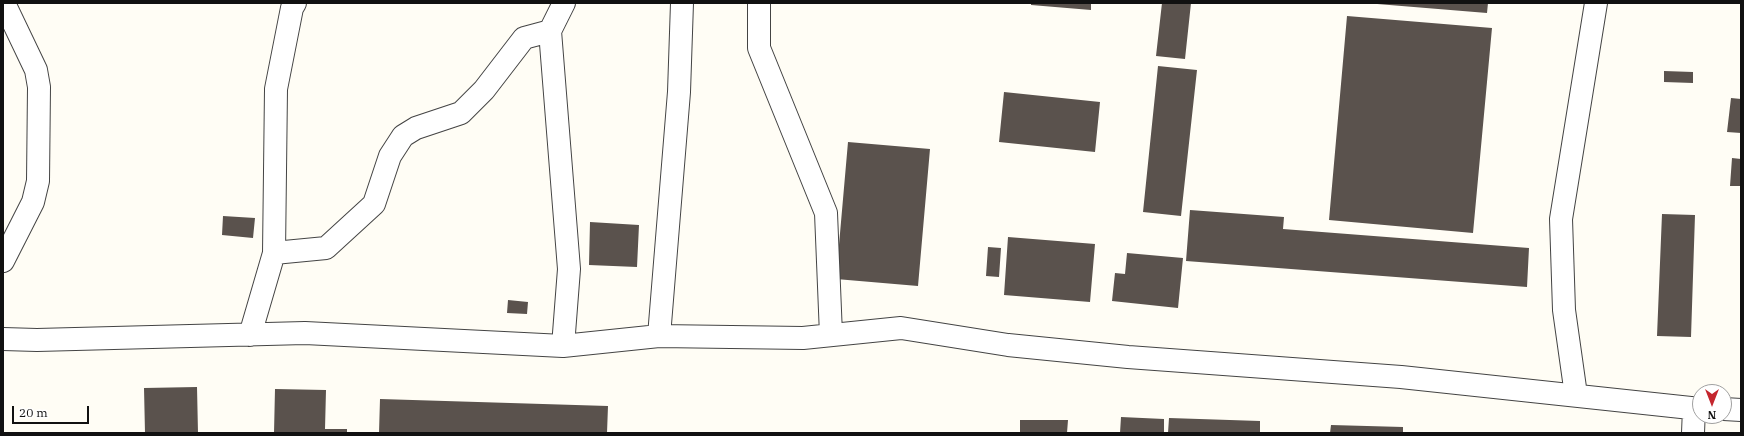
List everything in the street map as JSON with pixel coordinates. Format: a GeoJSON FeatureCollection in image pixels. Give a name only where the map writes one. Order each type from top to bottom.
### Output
{"type":"FeatureCollection","features":[{"type":"Feature","properties":{"kind":"lane"},"geometry":{"type":"LineString","coordinates":[[3,261],[33,202],[38,181],[39,87],[36,70],[4,3]]}},
{"type":"Feature","properties":{"kind":"lane"},"geometry":{"type":"LineString","coordinates":[[250,335],[274,253],[276,89],[292,8],[295,3]]}},
{"type":"Feature","properties":{"kind":"lane"},"geometry":{"type":"LineString","coordinates":[[563,346],[569,269],[550,31],[564,3]]}},
{"type":"Feature","properties":{"kind":"lane"},"geometry":{"type":"LineString","coordinates":[[659,336],[679,92],[682,3]]}},
{"type":"Feature","properties":{"kind":"lane"},"geometry":{"type":"LineString","coordinates":[[759,3],[759,48],[826,213],[831,335]]}},
{"type":"Feature","properties":{"kind":"lane"},"geometry":{"type":"LineString","coordinates":[[1576,395],[1564,310],[1562,219],[1596,3]]}},
{"type":"Feature","properties":{"kind":"lane"},"geometry":{"type":"LineString","coordinates":[[274,253],[326,248],[374,204],[390,156],[403,136],[416,128],[461,113],[484,90],[524,38],[550,31]]}},
{"type":"Feature","properties":{"kind":"lane"},"geometry":{"type":"LineString","coordinates":[[3,339],[37,340],[305,333],[563,346],[659,336],[803,338],[901,328],[1008,345],[1128,357],[1401,377],[1692,407]]}},
{"type":"Feature","properties":{"kind":"building"},"geometry":{"type":"Polygon","coordinates":[[[1031,3],[1091,3],[1091,10],[1031,5],[1031,3]]]}},
{"type":"Feature","properties":{"kind":"building"},"geometry":{"type":"Polygon","coordinates":[[[1162,3],[1191,3],[1185,59],[1156,56],[1162,3]]]}},
{"type":"Feature","properties":{"kind":"building"},"geometry":{"type":"Polygon","coordinates":[[[1365,3],[1488,3],[1487,13],[1365,3]]]}},
{"type":"Feature","properties":{"kind":"building"},"geometry":{"type":"Polygon","coordinates":[[[1347,16],[1492,28],[1473,233],[1329,220],[1347,16]]]}},
{"type":"Feature","properties":{"kind":"building"},"geometry":{"type":"Polygon","coordinates":[[[1158,66],[1197,70],[1181,216],[1143,212],[1158,66]]]}},
{"type":"Feature","properties":{"kind":"building"},"geometry":{"type":"Polygon","coordinates":[[[1664,71],[1693,72],[1693,83],[1664,82],[1664,71]]]}},
{"type":"Feature","properties":{"kind":"building"},"geometry":{"type":"Polygon","coordinates":[[[1004,92],[1100,102],[1095,152],[999,142],[1004,92]]]}},
{"type":"Feature","properties":{"kind":"building"},"geometry":{"type":"Polygon","coordinates":[[[1731,98],[1741,99],[1741,133],[1727,132],[1731,98]]]}},
{"type":"Feature","properties":{"kind":"building"},"geometry":{"type":"Polygon","coordinates":[[[848,142],[930,149],[918,286],[836,279],[848,142]]]}},
{"type":"Feature","properties":{"kind":"building"},"geometry":{"type":"Polygon","coordinates":[[[1732,158],[1741,159],[1741,186],[1730,186],[1732,158]]]}},
{"type":"Feature","properties":{"kind":"building"},"geometry":{"type":"Polygon","coordinates":[[[1190,210],[1284,217],[1283,229],[1529,248],[1527,287],[1186,261],[1190,210]]]}},
{"type":"Feature","properties":{"kind":"building"},"geometry":{"type":"Polygon","coordinates":[[[1662,214],[1695,215],[1691,337],[1657,336],[1662,214]]]}},
{"type":"Feature","properties":{"kind":"building"},"geometry":{"type":"Polygon","coordinates":[[[223,216],[255,218],[253,238],[222,235],[223,216]]]}},
{"type":"Feature","properties":{"kind":"building"},"geometry":{"type":"Polygon","coordinates":[[[590,222],[639,225],[637,267],[589,265],[590,222]]]}},
{"type":"Feature","properties":{"kind":"building"},"geometry":{"type":"Polygon","coordinates":[[[1008,237],[1095,244],[1090,302],[1004,295],[1008,237]]]}},
{"type":"Feature","properties":{"kind":"building"},"geometry":{"type":"Polygon","coordinates":[[[988,247],[1001,248],[999,277],[986,276],[988,247]]]}},
{"type":"Feature","properties":{"kind":"building"},"geometry":{"type":"Polygon","coordinates":[[[1127,253],[1183,258],[1178,308],[1112,301],[1115,273],[1125,274],[1127,253]]]}},
{"type":"Feature","properties":{"kind":"building"},"geometry":{"type":"Polygon","coordinates":[[[508,300],[528,302],[527,314],[507,313],[508,300]]]}},
{"type":"Feature","properties":{"kind":"building"},"geometry":{"type":"Polygon","coordinates":[[[197,387],[198,433],[145,433],[144,388],[197,387]]]}},
{"type":"Feature","properties":{"kind":"building"},"geometry":{"type":"Polygon","coordinates":[[[275,389],[326,390],[325,429],[347,429],[347,433],[274,433],[275,389]]]}},
{"type":"Feature","properties":{"kind":"building"},"geometry":{"type":"Polygon","coordinates":[[[380,399],[608,406],[607,433],[379,433],[380,399]]]}},
{"type":"Feature","properties":{"kind":"building"},"geometry":{"type":"Polygon","coordinates":[[[1121,417],[1164,419],[1164,433],[1120,433],[1121,417]]]}},
{"type":"Feature","properties":{"kind":"building"},"geometry":{"type":"Polygon","coordinates":[[[1169,418],[1260,421],[1260,433],[1168,433],[1169,418]]]}},
{"type":"Feature","properties":{"kind":"building"},"geometry":{"type":"Polygon","coordinates":[[[1020,420],[1068,420],[1067,433],[1020,433],[1020,420]]]}},
{"type":"Feature","properties":{"kind":"building"},"geometry":{"type":"Polygon","coordinates":[[[1331,425],[1403,427],[1403,433],[1330,433],[1331,425]]]}}]}
